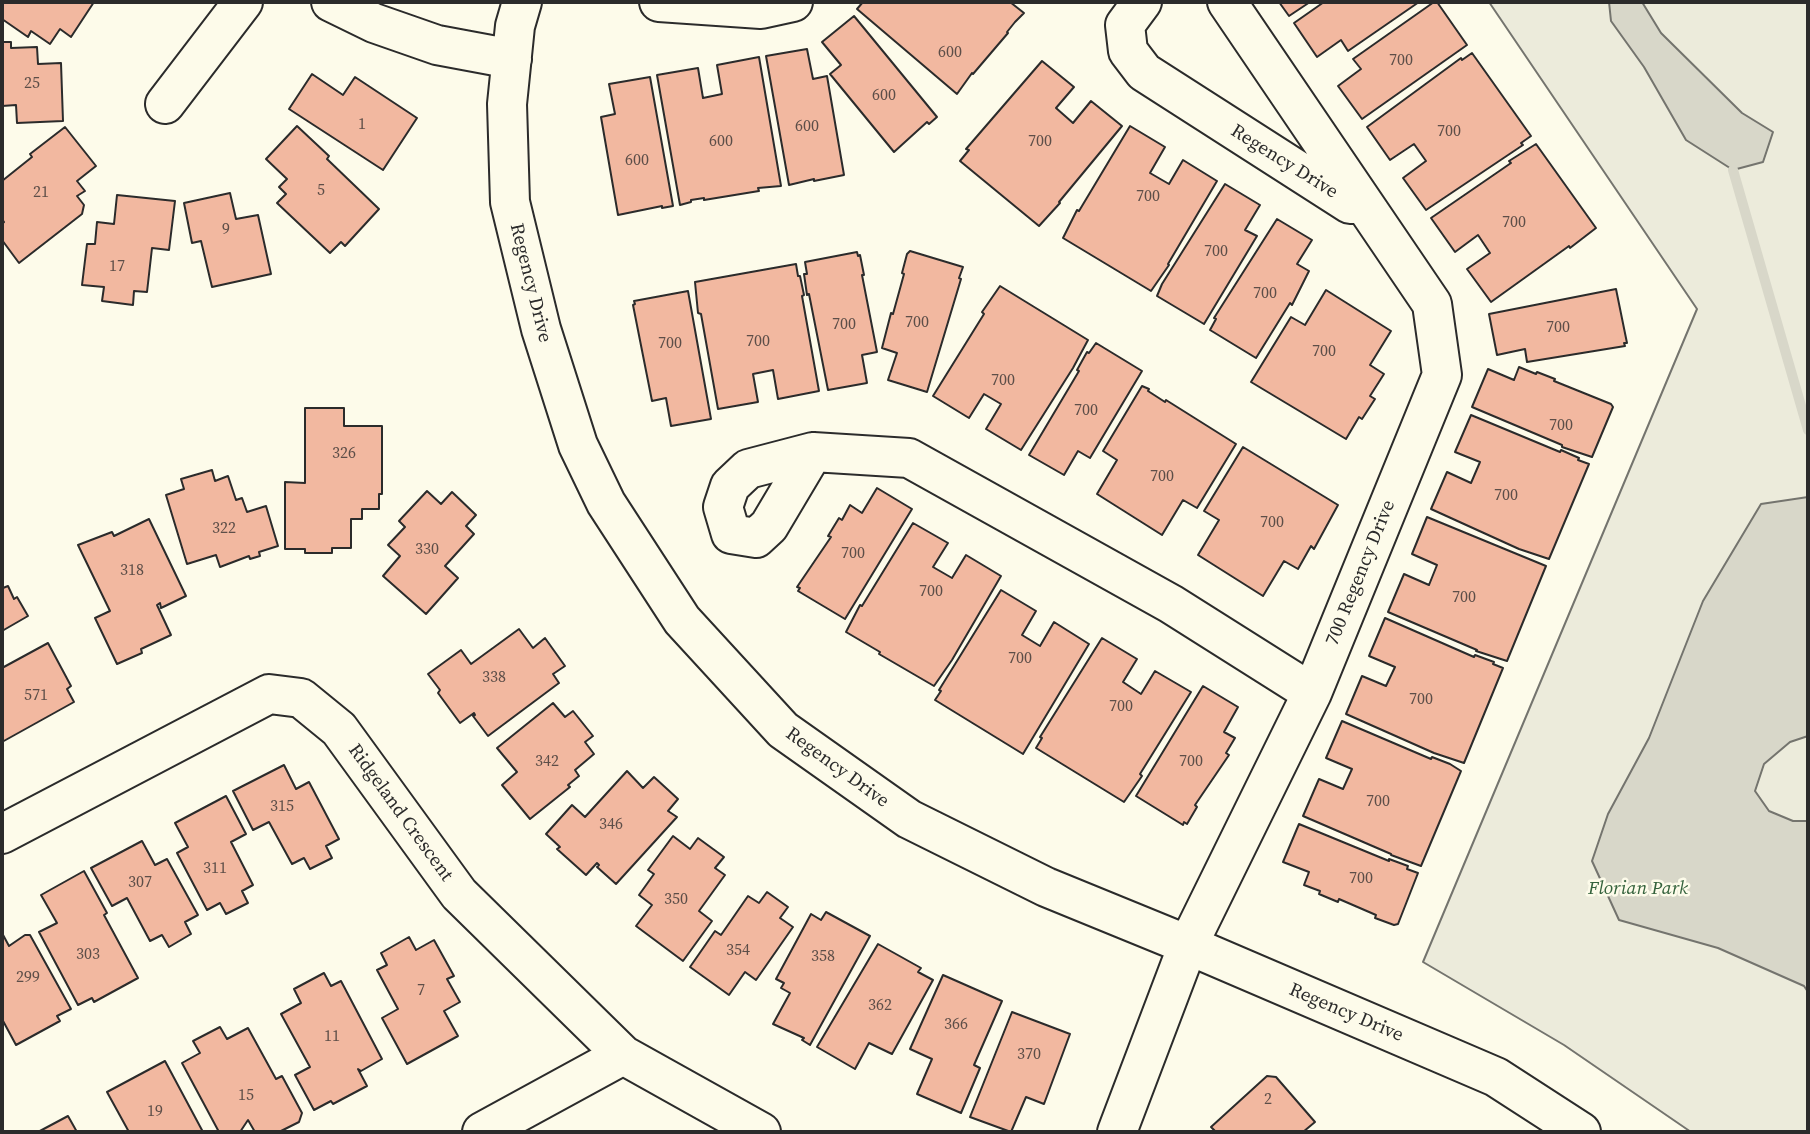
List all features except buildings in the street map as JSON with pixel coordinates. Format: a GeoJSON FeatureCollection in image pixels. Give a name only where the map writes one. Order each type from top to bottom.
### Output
{"type":"FeatureCollection","features":[{"type":"Feature","properties":{"kind":"street"},"geometry":{"type":"LineString","coordinates":[[165,104],[243,2]]}},
{"type":"Feature","properties":{"kind":"street"},"geometry":{"type":"LineString","coordinates":[[331,2],[374,23],[437,45],[512,59]]}},
{"type":"Feature","properties":{"kind":"street","name":"Regency Drive"},"geometry":{"type":"LineString","coordinates":[[522,2],[515,26],[507,104],[510,202],[541,329],[578,445],[606,503],[682,620],[783,730],[909,819],[1046,887],[1496,1077],[1581,1132]]}},
{"type":"Feature","properties":{"kind":"street"},"geometry":{"type":"LineString","coordinates":[[659,2],[761,9],[793,2]]}},
{"type":"Feature","properties":{"kind":"street","name":"Regency Drive"},"geometry":{"type":"LineString","coordinates":[[1142,2],[1125,25],[1128,51],[1144,72],[1350,204],[1362,203],[1227,2]]}},
{"type":"Feature","properties":{"kind":"street","name":"700 Regency Drive"},"geometry":{"type":"LineString","coordinates":[[1188,945],[1312,693],[1443,375],[1432,303],[1362,203]]}},
{"type":"Feature","properties":{"kind":"street"},"geometry":{"type":"LineString","coordinates":[[813,452],[909,458],[1171,604],[1312,693]]}},
{"type":"Feature","properties":{"kind":"street","name":"Ridgeland Crescent"},"geometry":{"type":"LineString","coordinates":[[2,834],[270,694],[301,698],[339,729],[459,894],[623,1055],[761,1132]]}},
{"type":"Feature","properties":{"kind":"street"},"geometry":{"type":"LineString","coordinates":[[1117,1132],[1188,945]]}},
{"type":"Feature","properties":{"kind":"street"},"geometry":{"type":"LineString","coordinates":[[482,1132],[623,1055]]}},
{"type":"Feature","properties":{"kind":"green space","name":"Florian Park"},"geometry":{"type":"Polygon","coordinates":[[[1489,2],[1808,2],[1808,1132],[1691,1132],[1564,1045],[1423,962],[1697,309],[1489,2]]]}},
{"type":"Feature","properties":{"kind":"shaded area"},"geometry":{"type":"Polygon","coordinates":[[[1609,2],[1642,2],[1661,33],[1742,113],[1773,132],[1763,162],[1733,170],[1686,140],[1644,67],[1611,21],[1609,2]]]}},
{"type":"Feature","properties":{"kind":"shaded area"},"geometry":{"type":"Polygon","coordinates":[[[1808,497],[1808,736],[1790,742],[1764,764],[1755,791],[1769,811],[1793,821],[1808,821],[1808,992],[1804,986],[1718,948],[1619,920],[1592,861],[1608,814],[1649,738],[1703,601],[1761,504],[1808,497]]]}},
{"type":"Feature","properties":{"kind":"waterway"},"geometry":{"type":"LineString","coordinates":[[1733,170],[1808,430]]}}]}
